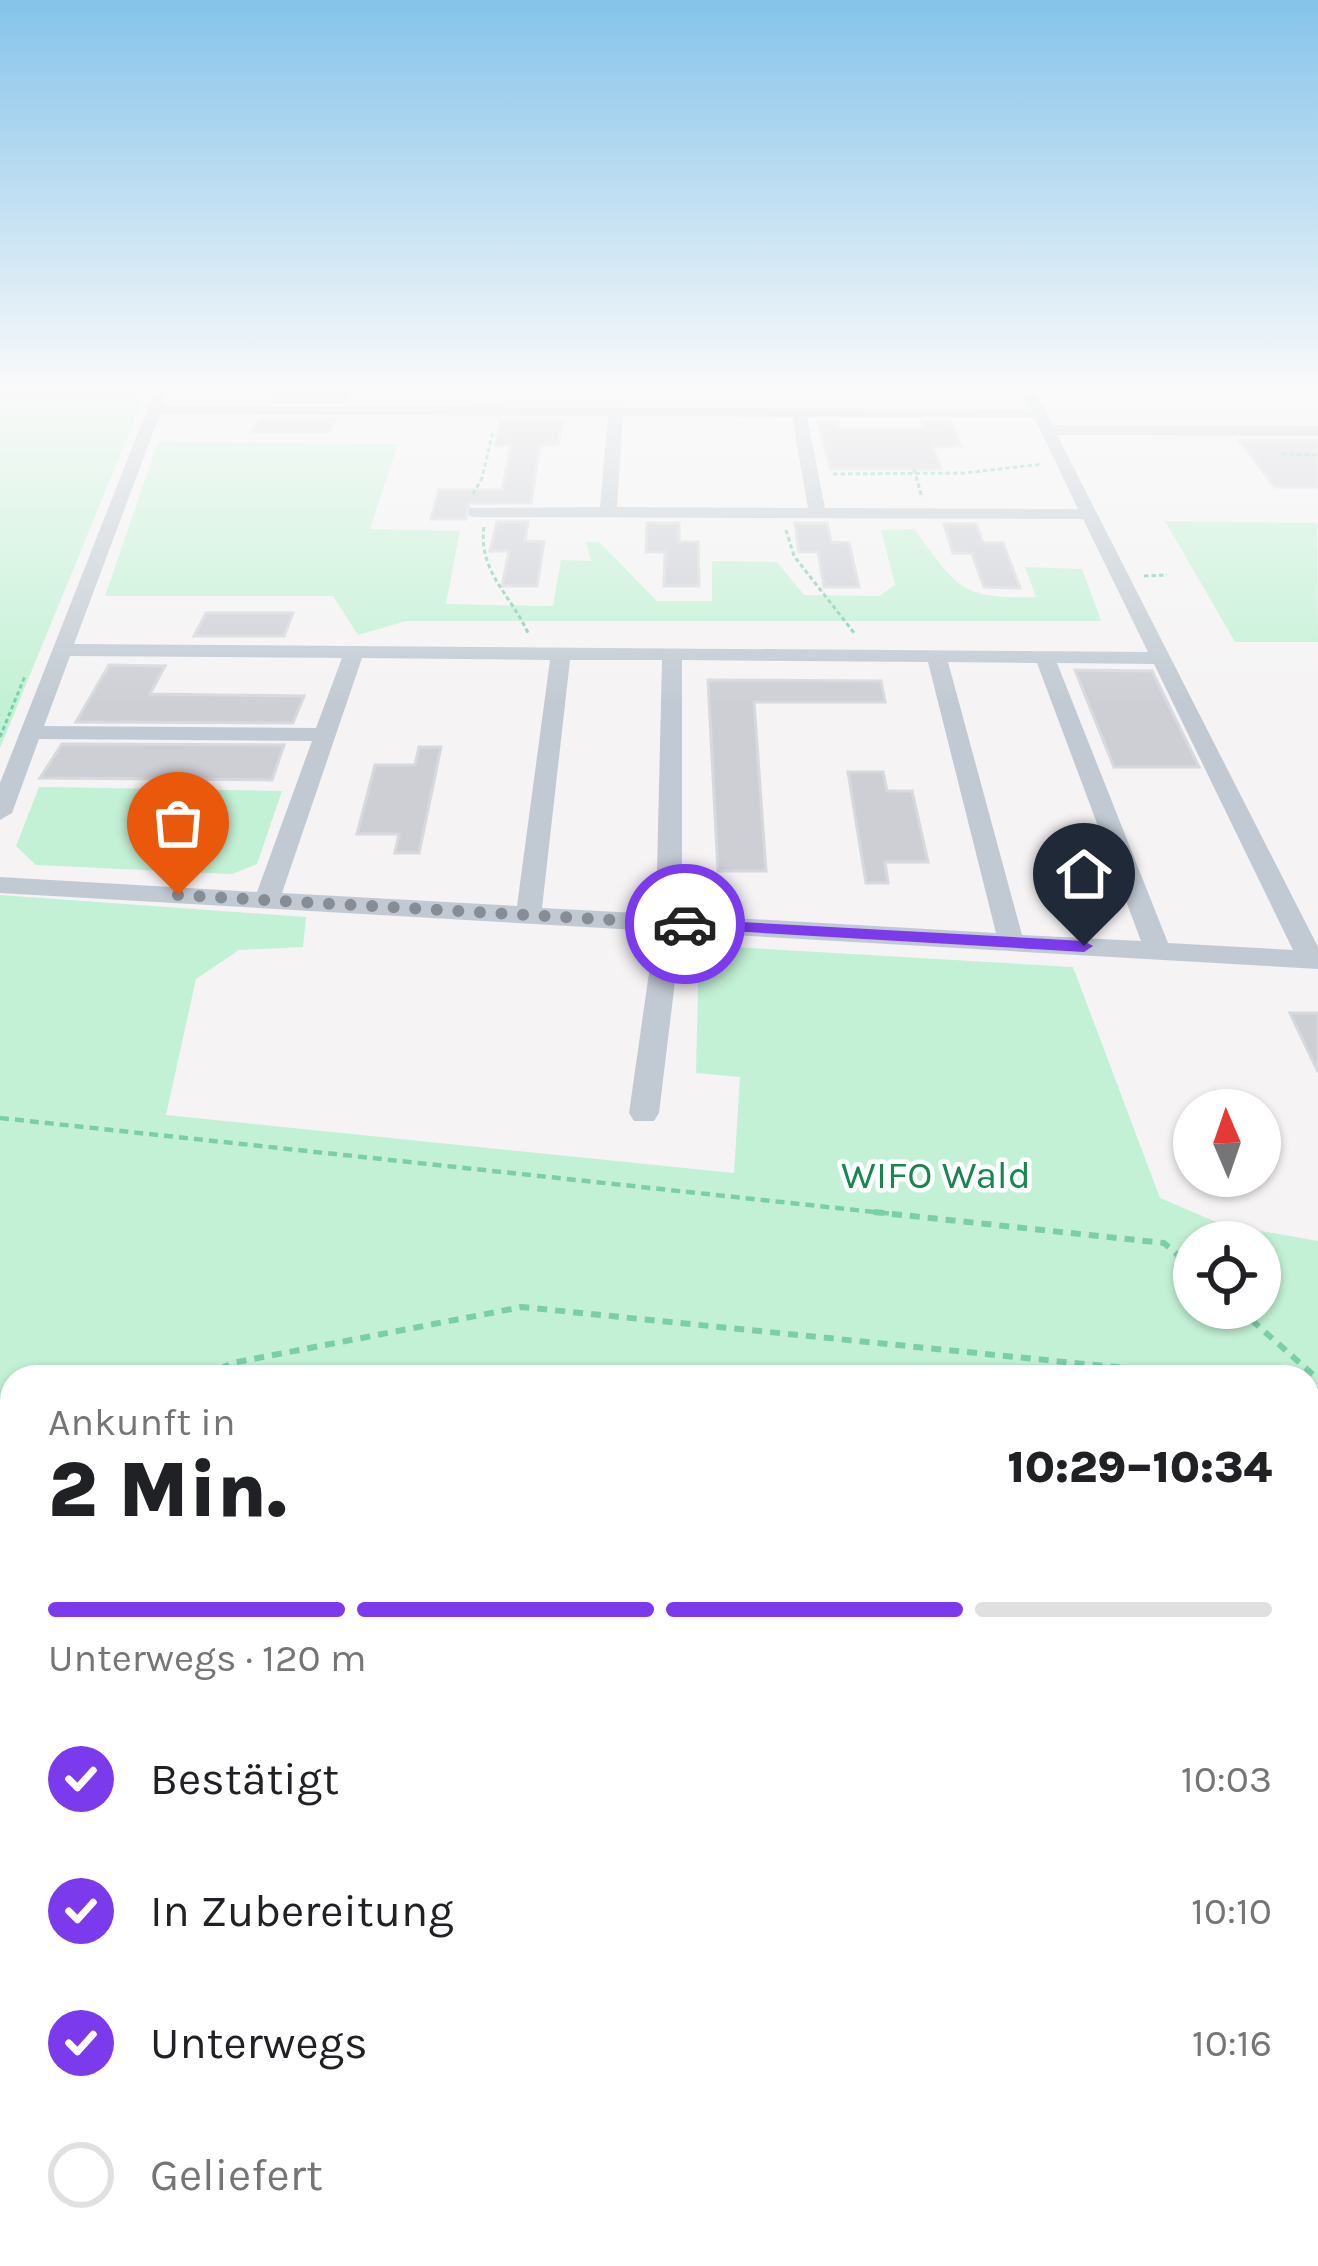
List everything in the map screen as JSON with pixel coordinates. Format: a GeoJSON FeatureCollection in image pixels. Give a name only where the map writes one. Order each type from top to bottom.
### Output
{"type":"FeatureCollection","features":[{"type":"Feature","properties":{"kind":"lane"},"geometry":{"type":"LineString","coordinates":[[0,813],[124,493]]}},
{"type":"Feature","properties":{"kind":"lane"},"geometry":{"type":"LineString","coordinates":[[608,512],[610,493]]}},
{"type":"Feature","properties":{"kind":"lane"},"geometry":{"type":"LineString","coordinates":[[813,493],[817,513]]}},
{"type":"Feature","properties":{"kind":"lane"},"geometry":{"type":"LineString","coordinates":[[0,885],[1315,959],[1079,493]]}},
{"type":"Feature","properties":{"kind":"lane"},"geometry":{"type":"LineString","coordinates":[[473,512],[1090,514]]}},
{"type":"Feature","properties":{"kind":"lane"},"geometry":{"type":"LineString","coordinates":[[64,650],[1162,658]]}},
{"type":"Feature","properties":{"kind":"lane"},"geometry":{"type":"LineString","coordinates":[[267,900],[354,652]]}},
{"type":"Feature","properties":{"kind":"lane"},"geometry":{"type":"LineString","coordinates":[[528,915],[561,654]]}},
{"type":"Feature","properties":{"kind":"lane"},"geometry":{"type":"LineString","coordinates":[[644,1113],[669,923],[672,655]]}},
{"type":"Feature","properties":{"kind":"lane"},"geometry":{"type":"LineString","coordinates":[[936,656],[1011,942]]}},
{"type":"Feature","properties":{"kind":"lane"},"geometry":{"type":"LineString","coordinates":[[1045,657],[1158,951]]}},
{"type":"Feature","properties":{"kind":"lane"},"geometry":{"type":"LineString","coordinates":[[32,732],[325,735]]}},
{"type":"Feature","properties":{"kind":"path"},"geometry":{"type":"LineString","coordinates":[[478,493],[473,512],[489,521],[480,546],[485,566],[523,616],[530,654]]}},
{"type":"Feature","properties":{"kind":"path"},"geometry":{"type":"LineString","coordinates":[[920,493],[926,513]]}},
{"type":"Feature","properties":{"kind":"path"},"geometry":{"type":"LineString","coordinates":[[782,513],[794,556],[843,616],[863,656]]}},
{"type":"Feature","properties":{"kind":"path"},"geometry":{"type":"LineString","coordinates":[[0,1118],[1164,1243],[1173,1251]]}},
{"type":"Feature","properties":{"kind":"path"},"geometry":{"type":"LineString","coordinates":[[228,1365],[522,1307],[1095,1365]]}},
{"type":"Feature","properties":{"kind":"path"},"geometry":{"type":"LineString","coordinates":[[1262,1329],[1302,1365]]}},
{"type":"Feature","properties":{"kind":"green space"},"geometry":{"type":"Polygon","coordinates":[[[0,493],[105,493],[0,748],[0,493]]]}},
{"type":"Feature","properties":{"kind":"green space"},"geometry":{"type":"Polygon","coordinates":[[[141,493],[382,493],[370,529],[460,531],[446,604],[553,606],[561,560],[591,561],[586,542],[599,542],[657,601],[712,601],[712,561],[777,562],[804,595],[879,596],[895,585],[881,530],[914,529],[952,577],[990,596],[1036,597],[1025,567],[1082,569],[1101,621],[406,621],[358,635],[333,596],[105,596],[141,493]]]}},
{"type":"Feature","properties":{"kind":"green space"},"geometry":{"type":"Polygon","coordinates":[[[1165,521],[1317,523],[1318,642],[1235,642],[1165,521]]]}},
{"type":"Feature","properties":{"kind":"green space"},"geometry":{"type":"Polygon","coordinates":[[[39,787],[282,791],[257,864],[232,874],[36,865],[16,846],[39,787]]]}},
{"type":"Feature","properties":{"kind":"green space","name":"WIFO Wald"},"geometry":{"type":"Polygon","coordinates":[[[0,895],[306,917],[303,947],[239,950],[196,979],[166,1115],[734,1173],[740,1077],[696,1073],[699,945],[1073,967],[1160,1198],[1214,1221],[1173,1221],[1173,1329],[1281,1329],[1281,1235],[1318,1241],[1318,1365],[0,1365],[0,895]]]}},
{"type":"Feature","properties":{"kind":"building"},"geometry":{"type":"Polygon","coordinates":[[[438,493],[533,493],[531,503],[469,503],[466,519],[431,519],[438,493]]]}},
{"type":"Feature","properties":{"kind":"building"},"geometry":{"type":"Polygon","coordinates":[[[497,522],[528,522],[525,541],[544,542],[537,586],[502,586],[509,551],[490,551],[497,522]]]}},
{"type":"Feature","properties":{"kind":"building"},"geometry":{"type":"Polygon","coordinates":[[[647,523],[679,523],[679,542],[698,542],[699,586],[664,586],[665,552],[646,552],[647,523]]]}},
{"type":"Feature","properties":{"kind":"building"},"geometry":{"type":"Polygon","coordinates":[[[795,523],[827,523],[831,542],[849,543],[859,587],[824,587],[818,552],[799,552],[795,523]]]}},
{"type":"Feature","properties":{"kind":"building"},"geometry":{"type":"Polygon","coordinates":[[[944,524],[976,524],[983,543],[1003,543],[1020,588],[984,587],[972,553],[953,553],[944,524]]]}},
{"type":"Feature","properties":{"kind":"building"},"geometry":{"type":"Polygon","coordinates":[[[206,613],[293,613],[284,636],[194,636],[206,613]]]}},
{"type":"Feature","properties":{"kind":"building"},"geometry":{"type":"Polygon","coordinates":[[[109,665],[165,666],[150,694],[304,696],[293,723],[76,722],[109,665]]]}},
{"type":"Feature","properties":{"kind":"building"},"geometry":{"type":"Polygon","coordinates":[[[1075,670],[1152,671],[1199,767],[1114,767],[1075,670]]]}},
{"type":"Feature","properties":{"kind":"building"},"geometry":{"type":"Polygon","coordinates":[[[708,680],[881,681],[885,702],[754,702],[766,871],[718,871],[708,680]]]}},
{"type":"Feature","properties":{"kind":"building"},"geometry":{"type":"Polygon","coordinates":[[[62,744],[284,745],[272,780],[40,778],[62,744]]]}},
{"type":"Feature","properties":{"kind":"building"},"geometry":{"type":"Polygon","coordinates":[[[419,747],[441,747],[419,853],[395,853],[399,834],[357,834],[375,765],[415,765],[419,747]]]}},
{"type":"Feature","properties":{"kind":"building"},"geometry":{"type":"Polygon","coordinates":[[[848,772],[883,772],[887,791],[912,791],[928,862],[885,862],[888,883],[866,883],[848,772]]]}},
{"type":"Feature","properties":{"kind":"building"},"geometry":{"type":"Polygon","coordinates":[[[1290,1013],[1318,1013],[1318,1072],[1290,1013]]]}},
{"type":"Feature","properties":{"kind":"way so far"},"geometry":{"type":"LineString","coordinates":[[178,895],[685,924]]}},
{"type":"Feature","properties":{"kind":"route"},"geometry":{"type":"LineString","coordinates":[[685,924],[1084,946]]}}]}
